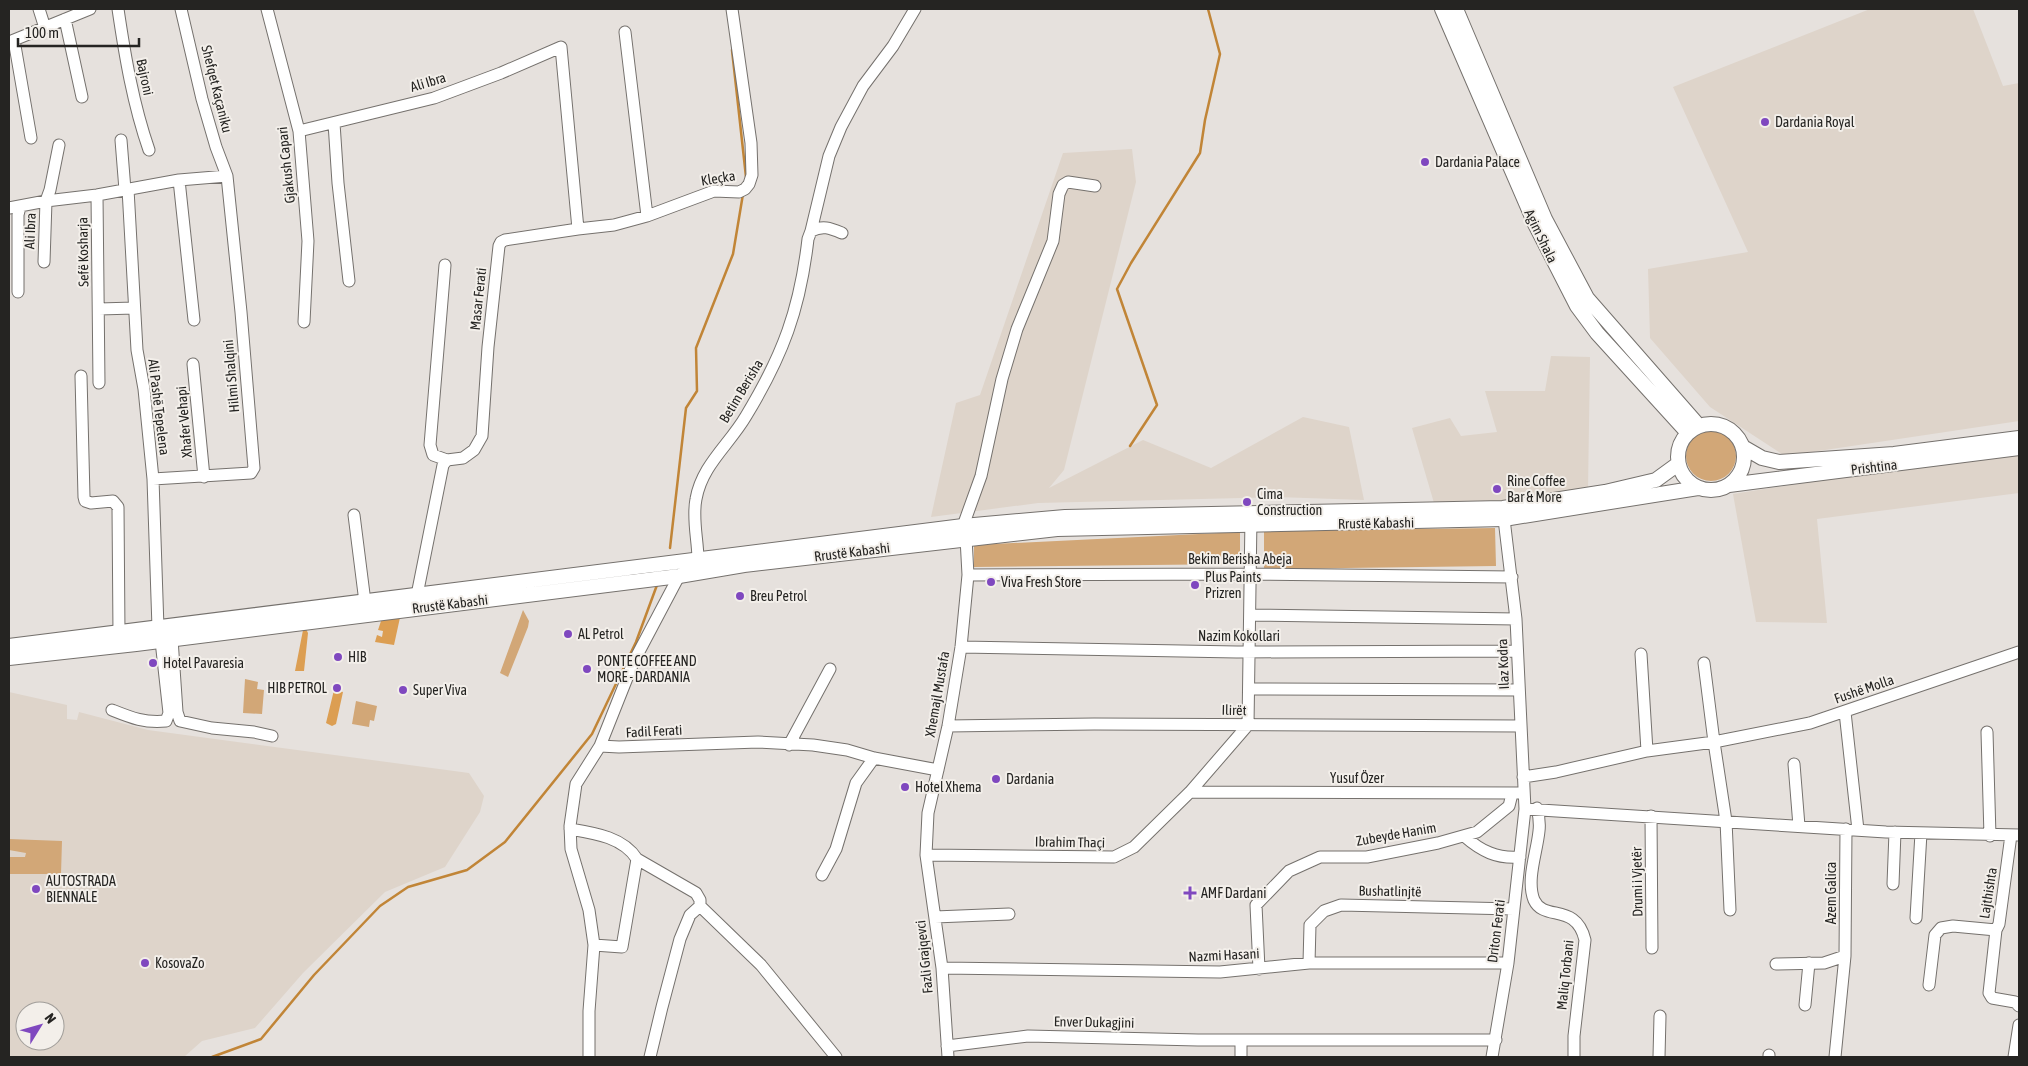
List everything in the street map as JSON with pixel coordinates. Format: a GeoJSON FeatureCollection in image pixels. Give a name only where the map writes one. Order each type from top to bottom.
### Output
{"type":"FeatureCollection","features":[{"type":"Feature","properties":{"kind":"main road","name":"Agim Shala"},"geometry":{"type":"LineString","coordinates":[[1442,9],[1534,224],[1577,306],[1619,357],[1693,429]]}},
{"type":"Feature","properties":{"kind":"main road","name":"Agim Shala"},"geometry":{"type":"LineString","coordinates":[[1456,9],[1545,219],[1587,298],[1693,429]]}},
{"type":"Feature","properties":{"kind":"main road","name":"Prishtina"},"geometry":{"type":"LineString","coordinates":[[1693,429],[1714,424],[1729,429],[1735,434],[1743,447],[1762,458],[1779,462],[1894,454],[2019,438]]}},
{"type":"Feature","properties":{"kind":"main road"},"geometry":{"type":"LineString","coordinates":[[1693,429],[1679,447],[1678,464],[1682,474],[1698,488]]}},
{"type":"Feature","properties":{"kind":"main road"},"geometry":{"type":"LineString","coordinates":[[1729,485],[1738,478],[1743,469],[1745,458],[1743,447]]}},
{"type":"Feature","properties":{"kind":"main road","name":"Prishtina"},"geometry":{"type":"LineString","coordinates":[[1698,488],[1709,491],[1720,490],[1729,485],[2019,448]]}},
{"type":"Feature","properties":{"kind":"main road","name":"Rrustë Kabashi"},"geometry":{"type":"LineString","coordinates":[[9,646],[119,633],[164,636],[417,595],[698,560],[964,532],[1503,508],[1605,492],[1656,480],[1678,464]]}},
{"type":"Feature","properties":{"kind":"main road","name":"Rrustë Kabashi"},"geometry":{"type":"LineString","coordinates":[[1251,519],[1504,519],[1698,488]]}},
{"type":"Feature","properties":{"kind":"main road","name":"Rrustë Kabashi"},"geometry":{"type":"LineString","coordinates":[[9,658],[164,636],[679,576],[964,532]]}},
{"type":"Feature","properties":{"kind":"street"},"geometry":{"type":"LineString","coordinates":[[39,9],[45,28]]}},
{"type":"Feature","properties":{"kind":"street"},"geometry":{"type":"LineString","coordinates":[[31,138],[11,41],[45,28],[66,15],[90,9]]}},
{"type":"Feature","properties":{"kind":"street","name":"Bajroni"},"geometry":{"type":"LineString","coordinates":[[118,9],[128,70],[141,128],[149,150]]}},
{"type":"Feature","properties":{"kind":"street","name":"Shefqet Kaçaniku"},"geometry":{"type":"LineString","coordinates":[[181,9],[202,99],[216,147],[227,176]]}},
{"type":"Feature","properties":{"kind":"street","name":"Gjakush Capari"},"geometry":{"type":"LineString","coordinates":[[268,9],[299,132],[308,241],[304,322]]}},
{"type":"Feature","properties":{"kind":"street","name":"Kleçka"},"geometry":{"type":"LineString","coordinates":[[578,229],[614,225],[647,216],[714,191],[739,192],[749,184],[752,176],[751,143],[732,9]]}},
{"type":"Feature","properties":{"kind":"street","name":"Betim Berisha"},"geometry":{"type":"LineString","coordinates":[[698,560],[695,500],[711,462],[745,419],[782,349],[796,311],[808,238],[829,156],[841,127],[863,86],[893,46],[915,9]]}},
{"type":"Feature","properties":{"kind":"street"},"geometry":{"type":"LineString","coordinates":[[66,15],[82,97]]}},
{"type":"Feature","properties":{"kind":"street"},"geometry":{"type":"LineString","coordinates":[[625,32],[647,216]]}},
{"type":"Feature","properties":{"kind":"street","name":"Ali Ibra"},"geometry":{"type":"LineString","coordinates":[[299,132],[434,98],[501,73],[561,47],[578,229]]}},
{"type":"Feature","properties":{"kind":"street"},"geometry":{"type":"LineString","coordinates":[[334,123],[338,182],[349,281]]}},
{"type":"Feature","properties":{"kind":"street","name":"Ali Pashë Tepelena"},"geometry":{"type":"LineString","coordinates":[[121,140],[127,190],[137,350],[144,389],[153,479],[164,636]]}},
{"type":"Feature","properties":{"kind":"street","name":"Ali Ibra"},"geometry":{"type":"LineString","coordinates":[[44,262],[46,201],[59,145]]}},
{"type":"Feature","properties":{"kind":"street","name":"Ali Ibra"},"geometry":{"type":"LineString","coordinates":[[12,295],[18,215],[14,208],[46,201],[97,195],[179,180],[227,176]]}},
{"type":"Feature","properties":{"kind":"street","name":"Hilmi Shalqini"},"geometry":{"type":"LineString","coordinates":[[153,479],[251,474],[254,468],[227,176]]}},
{"type":"Feature","properties":{"kind":"street"},"geometry":{"type":"LineString","coordinates":[[179,180],[194,320]]}},
{"type":"Feature","properties":{"kind":"street"},"geometry":{"type":"LineString","coordinates":[[964,532],[981,476],[1002,379],[1017,329],[1052,241],[1059,194],[1063,185],[1068,182],[1095,186]]}},
{"type":"Feature","properties":{"kind":"street","name":"Sefë Kosharja"},"geometry":{"type":"LineString","coordinates":[[97,195],[99,383]]}},
{"type":"Feature","properties":{"kind":"street"},"geometry":{"type":"LineString","coordinates":[[811,231],[828,227],[842,233]]}},
{"type":"Feature","properties":{"kind":"street","name":"Masar Ferati"},"geometry":{"type":"LineString","coordinates":[[447,460],[463,458],[474,450],[482,436],[488,347],[501,242],[578,229]]}},
{"type":"Feature","properties":{"kind":"street"},"geometry":{"type":"LineString","coordinates":[[417,595],[443,465],[447,460],[430,452],[445,265]]}},
{"type":"Feature","properties":{"kind":"street"},"geometry":{"type":"LineString","coordinates":[[99,309],[134,308]]}},
{"type":"Feature","properties":{"kind":"street","name":"Xhafer Vehapi"},"geometry":{"type":"LineString","coordinates":[[193,364],[204,477]]}},
{"type":"Feature","properties":{"kind":"street"},"geometry":{"type":"LineString","coordinates":[[81,376],[85,501],[90,503],[113,501],[118,507],[119,633]]}},
{"type":"Feature","properties":{"kind":"street"},"geometry":{"type":"LineString","coordinates":[[354,515],[365,602]]}},
{"type":"Feature","properties":{"kind":"street"},"geometry":{"type":"LineString","coordinates":[[1248,725],[1251,519]]}},
{"type":"Feature","properties":{"kind":"street","name":"Ilaz Kodra"},"geometry":{"type":"LineString","coordinates":[[1504,519],[1516,619],[1523,778],[1518,794],[1531,808]]}},
{"type":"Feature","properties":{"kind":"street","name":"Xhemajl Mustafa"},"geometry":{"type":"LineString","coordinates":[[926,854],[928,814],[948,726],[961,647],[968,575],[964,532]]}},
{"type":"Feature","properties":{"kind":"street","name":"Bekim Berisha Abeja"},"geometry":{"type":"LineString","coordinates":[[968,575],[1250,574],[1512,577]]}},
{"type":"Feature","properties":{"kind":"street"},"geometry":{"type":"LineString","coordinates":[[589,1057],[589,1011],[594,945],[589,910],[571,849],[570,829],[576,784],[600,746],[633,663],[679,576]]}},
{"type":"Feature","properties":{"kind":"street"},"geometry":{"type":"LineString","coordinates":[[1250,615],[1516,619]]}},
{"type":"Feature","properties":{"kind":"street"},"geometry":{"type":"LineString","coordinates":[[112,710],[137,720],[166,721],[169,713],[164,636]]}},
{"type":"Feature","properties":{"kind":"street"},"geometry":{"type":"LineString","coordinates":[[164,636],[180,721],[212,728],[254,732],[272,736]]}},
{"type":"Feature","properties":{"kind":"street","name":"Nazim Kokollari"},"geometry":{"type":"LineString","coordinates":[[961,647],[1249,652],[1517,651]]}},
{"type":"Feature","properties":{"kind":"street","name":"Fushë Molla"},"geometry":{"type":"LineString","coordinates":[[1523,778],[1647,751],[1714,742],[1810,723],[2019,652]]}},
{"type":"Feature","properties":{"kind":"street"},"geometry":{"type":"LineString","coordinates":[[1641,654],[1647,751]]}},
{"type":"Feature","properties":{"kind":"street"},"geometry":{"type":"LineString","coordinates":[[1704,663],[1726,821],[1730,910]]}},
{"type":"Feature","properties":{"kind":"street"},"geometry":{"type":"LineString","coordinates":[[789,745],[830,668]]}},
{"type":"Feature","properties":{"kind":"street"},"geometry":{"type":"LineString","coordinates":[[1249,689],[1518,690]]}},
{"type":"Feature","properties":{"kind":"street"},"geometry":{"type":"LineString","coordinates":[[1845,712],[1852,830]]}},
{"type":"Feature","properties":{"kind":"street","name":"Ilirët"},"geometry":{"type":"LineString","coordinates":[[948,726],[1094,724],[1520,726]]}},
{"type":"Feature","properties":{"kind":"street","name":"Ibrahim Thaçi"},"geometry":{"type":"LineString","coordinates":[[926,854],[1114,857],[1134,847],[1190,792],[1248,725]]}},
{"type":"Feature","properties":{"kind":"street"},"geometry":{"type":"LineString","coordinates":[[1987,732],[1990,836]]}},
{"type":"Feature","properties":{"kind":"street","name":"Fadil Ferati"},"geometry":{"type":"LineString","coordinates":[[600,746],[758,742],[813,745],[847,750],[874,758],[938,770]]}},
{"type":"Feature","properties":{"kind":"street"},"geometry":{"type":"LineString","coordinates":[[822,875],[836,849],[856,783],[874,758]]}},
{"type":"Feature","properties":{"kind":"street"},"geometry":{"type":"LineString","coordinates":[[1794,764],[1799,826]]}},
{"type":"Feature","properties":{"kind":"street","name":"Yusuf Özer"},"geometry":{"type":"LineString","coordinates":[[1190,792],[1518,794]]}},
{"type":"Feature","properties":{"kind":"street","name":"Zubeyde Hanim"},"geometry":{"type":"LineString","coordinates":[[1259,969],[1256,905],[1289,870],[1320,857],[1367,857],[1477,832],[1509,806],[1518,794]]}},
{"type":"Feature","properties":{"kind":"street"},"geometry":{"type":"LineString","coordinates":[[1531,808],[1852,830],[1990,836],[2015,835]]}},
{"type":"Feature","properties":{"kind":"street","name":"Driton Ferati"},"geometry":{"type":"LineString","coordinates":[[1492,1057],[1508,963],[1520,857],[1531,808]]}},
{"type":"Feature","properties":{"kind":"street","name":"Maliq Torbani"},"geometry":{"type":"LineString","coordinates":[[1531,808],[1540,829],[1531,892],[1535,903],[1544,910],[1573,918],[1582,928],[1585,940],[1574,1036],[1574,1057]]}},
{"type":"Feature","properties":{"kind":"street","name":"Drumi i Vjetër"},"geometry":{"type":"LineString","coordinates":[[1651,816],[1652,948]]}},
{"type":"Feature","properties":{"kind":"street"},"geometry":{"type":"LineString","coordinates":[[570,829],[600,835],[616,841],[630,851],[637,859],[696,893],[700,900],[700,906],[761,965],[836,1057]]}},
{"type":"Feature","properties":{"kind":"street","name":"Azem Galica"},"geometry":{"type":"LineString","coordinates":[[1835,1057],[1845,956],[1852,830]]}},
{"type":"Feature","properties":{"kind":"street"},"geometry":{"type":"LineString","coordinates":[[1893,884],[1895,832]]}},
{"type":"Feature","properties":{"kind":"street"},"geometry":{"type":"LineString","coordinates":[[1916,918],[1921,833]]}},
{"type":"Feature","properties":{"kind":"street","name":"Lajthishta"},"geometry":{"type":"LineString","coordinates":[[1929,985],[1935,935],[1941,928],[1953,926],[1996,930],[1999,924],[2015,835]]}},
{"type":"Feature","properties":{"kind":"street"},"geometry":{"type":"LineString","coordinates":[[1464,836],[1488,853],[1505,858],[1520,857]]}},
{"type":"Feature","properties":{"kind":"street","name":"Fazli Grajqevci"},"geometry":{"type":"LineString","coordinates":[[926,854],[942,968],[945,1054]]}},
{"type":"Feature","properties":{"kind":"street"},"geometry":{"type":"LineString","coordinates":[[594,945],[622,947],[637,859]]}},
{"type":"Feature","properties":{"kind":"street","name":"Bushatlinjtë"},"geometry":{"type":"LineString","coordinates":[[1309,963],[1310,925],[1324,911],[1341,905],[1514,909]]}},
{"type":"Feature","properties":{"kind":"street"},"geometry":{"type":"LineString","coordinates":[[650,1057],[680,939],[690,915],[700,906]]}},
{"type":"Feature","properties":{"kind":"street"},"geometry":{"type":"LineString","coordinates":[[935,917],[1010,914]]}},
{"type":"Feature","properties":{"kind":"street"},"geometry":{"type":"LineString","coordinates":[[1996,930],[1989,993],[1992,998],[2015,1002],[2019,1006]]}},
{"type":"Feature","properties":{"kind":"street"},"geometry":{"type":"LineString","coordinates":[[1776,964],[1824,963],[1845,956]]}},
{"type":"Feature","properties":{"kind":"street","name":"Nazmi Hasani"},"geometry":{"type":"LineString","coordinates":[[942,968],[1220,972],[1309,963],[1508,963]]}},
{"type":"Feature","properties":{"kind":"street"},"geometry":{"type":"LineString","coordinates":[[1804,1005],[1809,963]]}},
{"type":"Feature","properties":{"kind":"street"},"geometry":{"type":"LineString","coordinates":[[1659,1057],[1660,1016]]}},
{"type":"Feature","properties":{"kind":"street"},"geometry":{"type":"LineString","coordinates":[[2014,1057],[2019,1026]]}},
{"type":"Feature","properties":{"kind":"street","name":"Enver Dukagjini"},"geometry":{"type":"LineString","coordinates":[[945,1054],[1028,1036],[1241,1040],[1496,1040]]}},
{"type":"Feature","properties":{"kind":"street"},"geometry":{"type":"LineString","coordinates":[[1241,1040],[1241,1057]]}},
{"type":"Feature","properties":{"kind":"shaded area"},"geometry":{"type":"Polygon","coordinates":[[[1870,9],[1973,9],[2003,86],[2019,83],[2019,421],[1785,456],[1710,407],[1650,338],[1648,269],[1748,252],[1673,87],[1870,9]]]}},
{"type":"Feature","properties":{"kind":"shaded area"},"geometry":{"type":"Polygon","coordinates":[[[1132,149],[1136,182],[1064,470],[1049,488],[1143,440],[1211,468],[1303,417],[1349,427],[1364,500],[1277,497],[1038,503],[931,517],[956,403],[980,395],[1063,153],[1132,149]]]}},
{"type":"Feature","properties":{"kind":"shaded area"},"geometry":{"type":"Polygon","coordinates":[[[1551,356],[1590,357],[1588,489],[1497,505],[1434,503],[1412,428],[1450,418],[1461,436],[1497,432],[1485,391],[1545,391],[1551,356]]]}},
{"type":"Feature","properties":{"kind":"shaded area"},"geometry":{"type":"Polygon","coordinates":[[[1706,431],[1716,431],[1729,438],[1736,451],[1736,461],[1729,474],[1716,481],[1706,481],[1697,477],[1690,470],[1686,461],[1686,451],[1690,442],[1697,435],[1706,431]]]}},
{"type":"Feature","properties":{"kind":"shaded area"},"geometry":{"type":"Polygon","coordinates":[[[2019,449],[2019,493],[1817,519],[1827,623],[1756,622],[1733,494],[2019,449]]]}},
{"type":"Feature","properties":{"kind":"shaded area"},"geometry":{"type":"Polygon","coordinates":[[[1495,528],[1496,566],[1264,569],[1264,531],[1495,528]]]}},
{"type":"Feature","properties":{"kind":"shaded area"},"geometry":{"type":"Polygon","coordinates":[[[1240,532],[1240,564],[974,567],[974,545],[1240,532]]]}},
{"type":"Feature","properties":{"kind":"shaded area"},"geometry":{"type":"Polygon","coordinates":[[[523,610],[529,621],[528,627],[508,677],[500,673],[523,610]]]}},
{"type":"Feature","properties":{"kind":"shaded area"},"geometry":{"type":"Polygon","coordinates":[[[401,613],[394,645],[375,642],[377,635],[382,637],[383,631],[378,630],[383,615],[401,613]]]}},
{"type":"Feature","properties":{"kind":"shaded area"},"geometry":{"type":"Polygon","coordinates":[[[304,625],[308,633],[304,671],[295,671],[304,625]]]}},
{"type":"Feature","properties":{"kind":"shaded area"},"geometry":{"type":"Polygon","coordinates":[[[245,679],[258,682],[257,689],[264,690],[262,714],[243,713],[245,679]]]}},
{"type":"Feature","properties":{"kind":"shaded area"},"geometry":{"type":"Polygon","coordinates":[[[334,690],[343,692],[336,724],[332,726],[326,723],[334,690]]]}},
{"type":"Feature","properties":{"kind":"shaded area"},"geometry":{"type":"Polygon","coordinates":[[[9,692],[67,705],[67,719],[77,720],[79,712],[148,730],[469,773],[484,796],[480,812],[445,867],[385,892],[303,973],[255,1028],[202,1041],[184,1057],[9,1057],[9,692]]]}},
{"type":"Feature","properties":{"kind":"shaded area"},"geometry":{"type":"Polygon","coordinates":[[[356,701],[377,706],[374,721],[370,720],[369,727],[352,724],[356,701]]]}},
{"type":"Feature","properties":{"kind":"shaded area"},"geometry":{"type":"Polygon","coordinates":[[[9,839],[62,841],[61,874],[9,874],[9,857],[25,857],[26,853],[9,850],[9,839]]]}},
{"type":"Feature","properties":{"kind":"waterway"},"geometry":{"type":"LineString","coordinates":[[1130,446],[1157,405],[1117,289],[1131,263],[1200,153],[1205,120],[1220,54],[1208,9]]}},
{"type":"Feature","properties":{"kind":"waterway"},"geometry":{"type":"LineString","coordinates":[[732,50],[746,177]]}},
{"type":"Feature","properties":{"kind":"waterway"},"geometry":{"type":"LineString","coordinates":[[670,548],[686,408],[697,391],[696,348],[733,254],[743,194]]}},
{"type":"Feature","properties":{"kind":"waterway"},"geometry":{"type":"LineString","coordinates":[[212,1057],[261,1039],[314,975],[380,906],[408,887],[467,870],[505,842],[592,734],[636,642],[657,585]]}},
{"type":"Feature","properties":{"kind":"place","name":"Dardania Royal"},"geometry":{"type":"Point","coordinates":[1765,122]}},
{"type":"Feature","properties":{"kind":"place","name":"Dardania Palace"},"geometry":{"type":"Point","coordinates":[1425,162]}},
{"type":"Feature","properties":{"kind":"place","name":"Rine Coffee Bar & More"},"geometry":{"type":"Point","coordinates":[1497,489]}},
{"type":"Feature","properties":{"kind":"place","name":"Cima Construction"},"geometry":{"type":"Point","coordinates":[1247,502]}},
{"type":"Feature","properties":{"kind":"place","name":"Viva Fresh Store"},"geometry":{"type":"Point","coordinates":[991,582]}},
{"type":"Feature","properties":{"kind":"place","name":"Plus Paints Prizren"},"geometry":{"type":"Point","coordinates":[1195,585]}},
{"type":"Feature","properties":{"kind":"place","name":"Breu Petrol"},"geometry":{"type":"Point","coordinates":[740,596]}},
{"type":"Feature","properties":{"kind":"place","name":"AL Petrol"},"geometry":{"type":"Point","coordinates":[568,634]}},
{"type":"Feature","properties":{"kind":"place","name":"HIB"},"geometry":{"type":"Point","coordinates":[338,657]}},
{"type":"Feature","properties":{"kind":"place","name":"Hotel Pavaresia"},"geometry":{"type":"Point","coordinates":[153,663]}},
{"type":"Feature","properties":{"kind":"place","name":"PONTE COFFEE AND MORE - DARDANIA"},"geometry":{"type":"Point","coordinates":[587,669]}},
{"type":"Feature","properties":{"kind":"place","name":"HIB PETROL"},"geometry":{"type":"Point","coordinates":[337,688]}},
{"type":"Feature","properties":{"kind":"place","name":"Super Viva"},"geometry":{"type":"Point","coordinates":[403,690]}},
{"type":"Feature","properties":{"kind":"place","name":"Dardania"},"geometry":{"type":"Point","coordinates":[996,779]}},
{"type":"Feature","properties":{"kind":"place","name":"Hotel Xhema"},"geometry":{"type":"Point","coordinates":[905,787]}},
{"type":"Feature","properties":{"kind":"place","name":"AUTOSTRADA BIENNALE"},"geometry":{"type":"Point","coordinates":[36,889]}},
{"type":"Feature","properties":{"kind":"place","name":"AMF Dardani"},"geometry":{"type":"Point","coordinates":[1190,893]}},
{"type":"Feature","properties":{"kind":"place","name":"KosovaZo"},"geometry":{"type":"Point","coordinates":[145,963]}}]}
